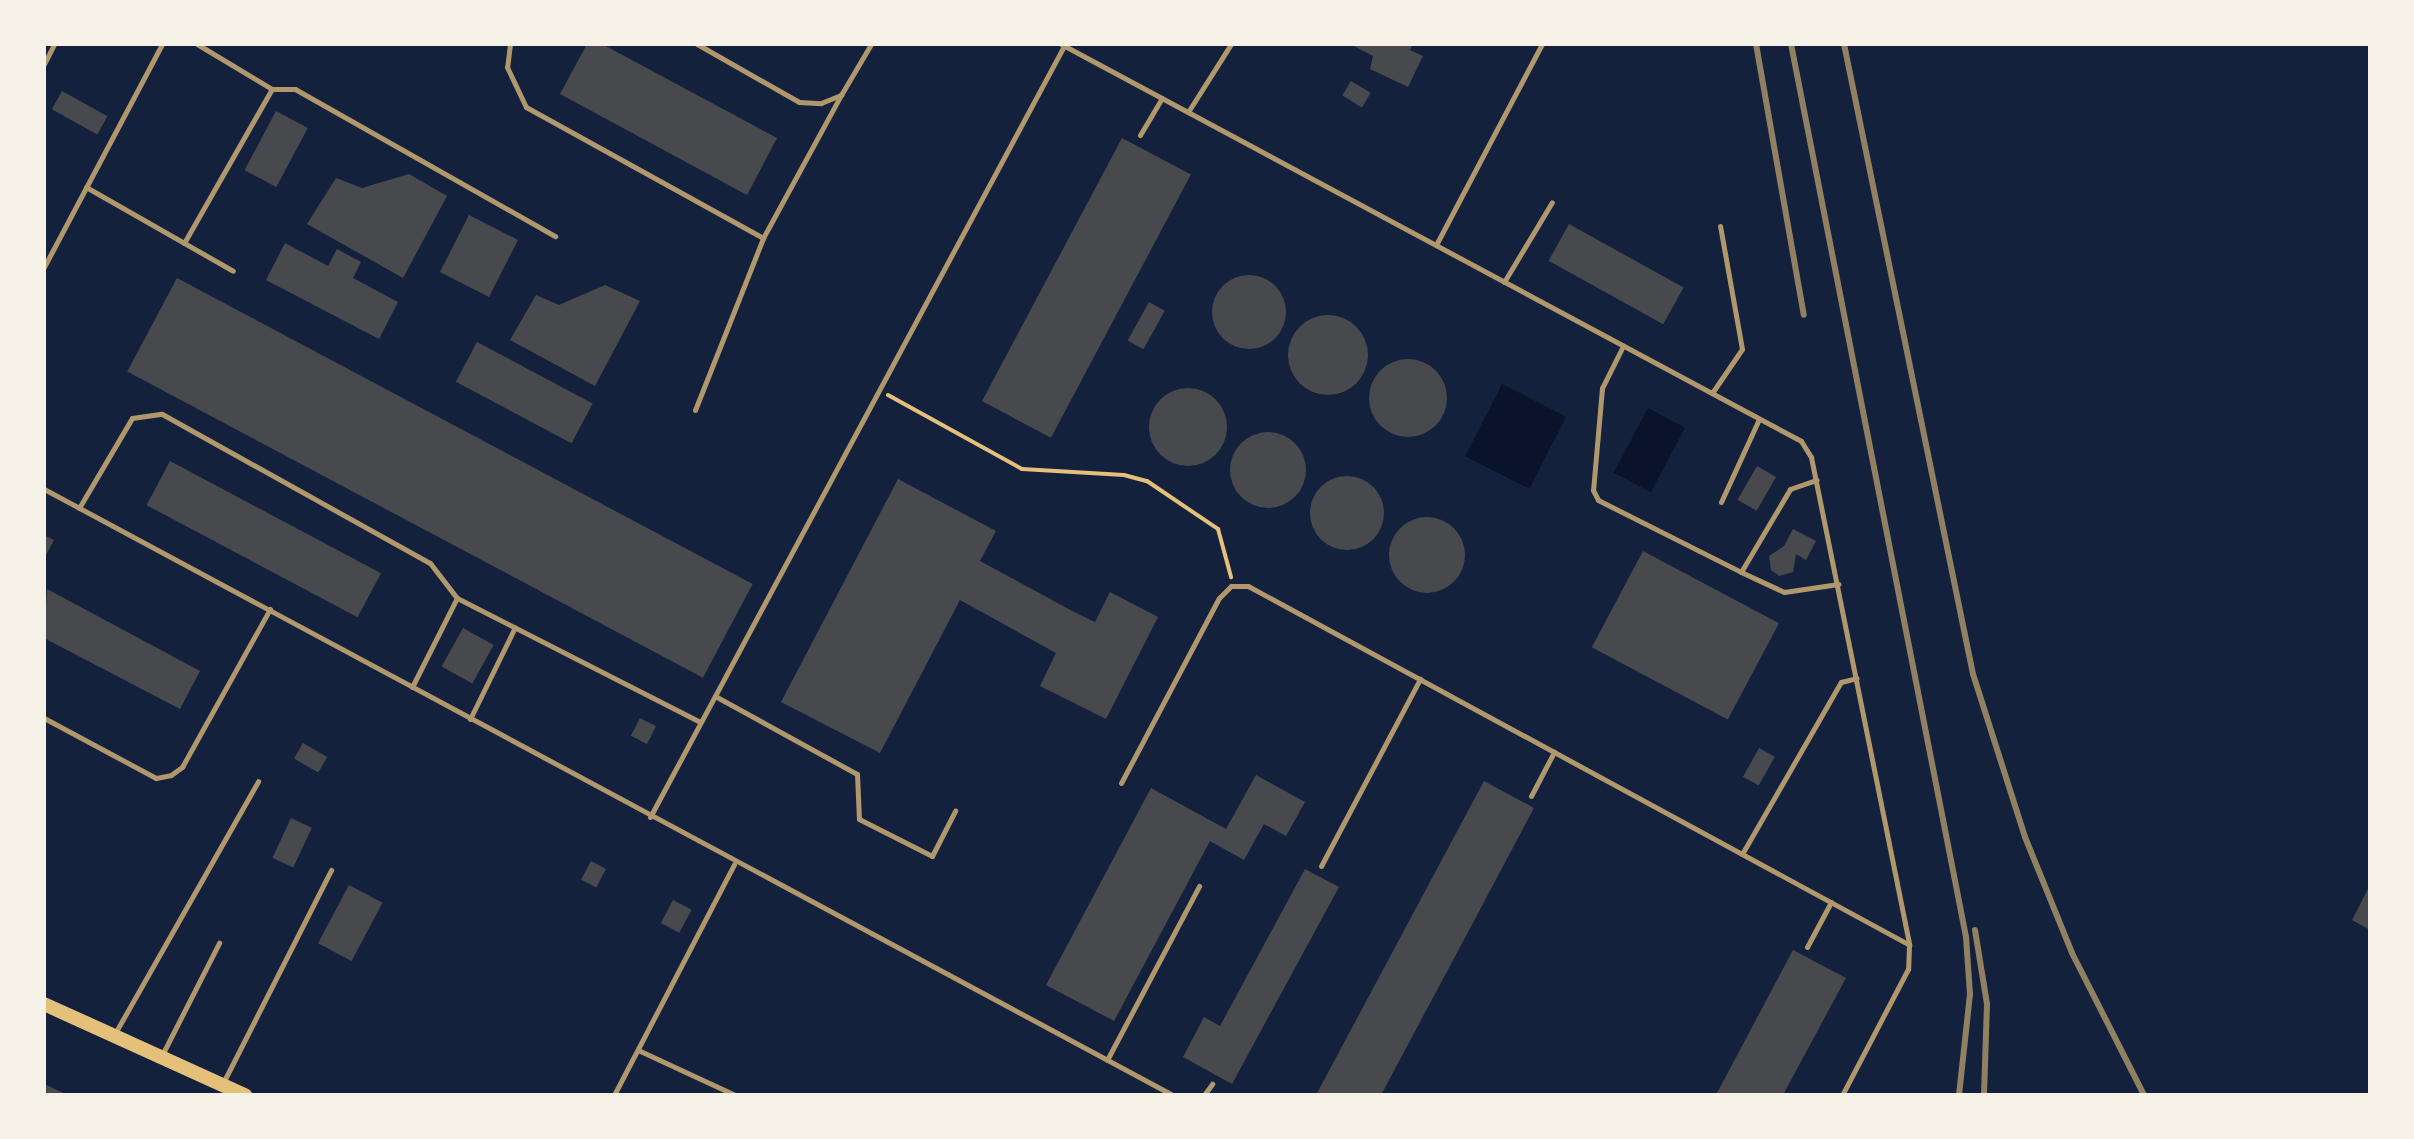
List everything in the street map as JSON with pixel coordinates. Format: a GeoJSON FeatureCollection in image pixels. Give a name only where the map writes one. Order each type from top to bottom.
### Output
{"type":"FeatureCollection","features":[{"type":"Feature","properties":{"kind":"main road"},"geometry":{"type":"LineString","coordinates":[[44,1004],[245,1095]]}},
{"type":"Feature","properties":{"kind":"lane"},"geometry":{"type":"LineString","coordinates":[[44,64],[54,44]]}},
{"type":"Feature","properties":{"kind":"lane"},"geometry":{"type":"LineString","coordinates":[[44,267],[162,44]]}},
{"type":"Feature","properties":{"kind":"lane"},"geometry":{"type":"LineString","coordinates":[[197,44],[272,89],[295,89],[555,236]]}},
{"type":"Feature","properties":{"kind":"lane"},"geometry":{"type":"LineString","coordinates":[[510,44],[507,67],[526,107],[763,238]]}},
{"type":"Feature","properties":{"kind":"lane"},"geometry":{"type":"LineString","coordinates":[[697,44],[799,102],[821,103],[841,95]]}},
{"type":"Feature","properties":{"kind":"lane"},"geometry":{"type":"LineString","coordinates":[[695,410],[763,238],[871,44]]}},
{"type":"Feature","properties":{"kind":"lane"},"geometry":{"type":"LineString","coordinates":[[1188,112],[1231,44]]}},
{"type":"Feature","properties":{"kind":"lane"},"geometry":{"type":"LineString","coordinates":[[1437,243],[1542,44]]}},
{"type":"Feature","properties":{"kind":"lane"},"geometry":{"type":"LineString","coordinates":[[650,817],[1064,45],[1801,441],[1811,457],[1816,480],[1909,945],[1908,969],[1844,1094]]}},
{"type":"Feature","properties":{"kind":"lane"},"geometry":{"type":"LineString","coordinates":[[184,243],[272,89]]}},
{"type":"Feature","properties":{"kind":"lane"},"geometry":{"type":"LineString","coordinates":[[1140,135],[1162,98]]}},
{"type":"Feature","properties":{"kind":"lane"},"geometry":{"type":"LineString","coordinates":[[86,187],[233,271]]}},
{"type":"Feature","properties":{"kind":"lane"},"geometry":{"type":"LineString","coordinates":[[1504,282],[1552,202]]}},
{"type":"Feature","properties":{"kind":"lane"},"geometry":{"type":"LineString","coordinates":[[1712,393],[1742,349],[1720,226]]}},
{"type":"Feature","properties":{"kind":"lane"},"geometry":{"type":"LineString","coordinates":[[1623,346],[1602,388],[1593,490],[1598,500],[1784,592],[1838,584]]}},
{"type":"Feature","properties":{"kind":"lane"},"geometry":{"type":"LineString","coordinates":[[79,508],[132,418],[162,414],[430,563],[457,598],[701,722]]}},
{"type":"Feature","properties":{"kind":"lane"},"geometry":{"type":"LineString","coordinates":[[1721,502],[1759,419]]}},
{"type":"Feature","properties":{"kind":"lane"},"geometry":{"type":"LineString","coordinates":[[1741,572],[1790,489],[1816,480]]}},
{"type":"Feature","properties":{"kind":"lane"},"geometry":{"type":"LineString","coordinates":[[44,489],[270,609],[734,864],[1173,1095]]}},
{"type":"Feature","properties":{"kind":"lane"},"geometry":{"type":"LineString","coordinates":[[1121,783],[1219,598],[1231,586],[1248,586],[1909,945]]}},
{"type":"Feature","properties":{"kind":"lane"},"geometry":{"type":"LineString","coordinates":[[412,687],[457,598]]}},
{"type":"Feature","properties":{"kind":"lane"},"geometry":{"type":"LineString","coordinates":[[44,718],[156,778],[171,775],[182,767],[270,609]]}},
{"type":"Feature","properties":{"kind":"lane"},"geometry":{"type":"LineString","coordinates":[[470,719],[515,627]]}},
{"type":"Feature","properties":{"kind":"lane"},"geometry":{"type":"LineString","coordinates":[[1742,854],[1841,682],[1857,678]]}},
{"type":"Feature","properties":{"kind":"lane"},"geometry":{"type":"LineString","coordinates":[[1321,866],[1420,679]]}},
{"type":"Feature","properties":{"kind":"lane"},"geometry":{"type":"LineString","coordinates":[[715,696],[857,774],[859,819],[932,856],[955,811]]}},
{"type":"Feature","properties":{"kind":"lane"},"geometry":{"type":"LineString","coordinates":[[1531,796],[1554,752]]}},
{"type":"Feature","properties":{"kind":"lane"},"geometry":{"type":"LineString","coordinates":[[113,1036],[258,781]]}},
{"type":"Feature","properties":{"kind":"lane"},"geometry":{"type":"LineString","coordinates":[[614,1095],[734,864]]}},
{"type":"Feature","properties":{"kind":"lane"},"geometry":{"type":"LineString","coordinates":[[222,1084],[331,870]]}},
{"type":"Feature","properties":{"kind":"lane"},"geometry":{"type":"LineString","coordinates":[[1107,1060],[1199,886]]}},
{"type":"Feature","properties":{"kind":"lane"},"geometry":{"type":"LineString","coordinates":[[1807,947],[1831,902]]}},
{"type":"Feature","properties":{"kind":"lane"},"geometry":{"type":"LineString","coordinates":[[162,1056],[219,943]]}},
{"type":"Feature","properties":{"kind":"lane"},"geometry":{"type":"LineString","coordinates":[[638,1050],[735,1095]]}},
{"type":"Feature","properties":{"kind":"lane"},"geometry":{"type":"LineString","coordinates":[[1204,1095],[1212,1084]]}},
{"type":"Feature","properties":{"kind":"path"},"geometry":{"type":"LineString","coordinates":[[879,390],[1022,469],[1124,475],[1147,481],[1218,529],[1230,561],[1231,586]]}},
{"type":"Feature","properties":{"kind":"water"},"geometry":{"type":"Polygon","coordinates":[[[1502,384],[1566,417],[1529,489],[1465,456],[1502,384]]]}},
{"type":"Feature","properties":{"kind":"water"},"geometry":{"type":"Polygon","coordinates":[[[1648,408],[1685,428],[1651,492],[1614,472],[1648,408]]]}},
{"type":"Feature","properties":{"kind":"building"},"geometry":{"type":"Polygon","coordinates":[[[587,44],[602,44],[777,138],[747,195],[560,94],[587,44]]]}},
{"type":"Feature","properties":{"kind":"building"},"geometry":{"type":"Polygon","coordinates":[[[1350,44],[1413,44],[1410,50],[1423,56],[1408,87],[1370,69],[1373,56],[1350,44]]]}},
{"type":"Feature","properties":{"kind":"building"},"geometry":{"type":"Polygon","coordinates":[[[1351,81],[1371,93],[1362,107],[1342,96],[1351,81]]]}},
{"type":"Feature","properties":{"kind":"building"},"geometry":{"type":"Polygon","coordinates":[[[62,91],[107,116],[97,135],[52,109],[62,91]]]}},
{"type":"Feature","properties":{"kind":"building"},"geometry":{"type":"Polygon","coordinates":[[[276,111],[308,128],[276,187],[245,170],[276,111]]]}},
{"type":"Feature","properties":{"kind":"building"},"geometry":{"type":"Polygon","coordinates":[[[1122,138],[1191,175],[1051,438],[982,401],[1122,138]]]}},
{"type":"Feature","properties":{"kind":"building"},"geometry":{"type":"Polygon","coordinates":[[[409,174],[447,196],[403,278],[307,224],[336,178],[362,188],[409,174]]]}},
{"type":"Feature","properties":{"kind":"building"},"geometry":{"type":"Polygon","coordinates":[[[469,215],[518,240],[489,297],[440,272],[469,215]]]}},
{"type":"Feature","properties":{"kind":"building"},"geometry":{"type":"Polygon","coordinates":[[[1569,224],[1684,288],[1663,324],[1549,261],[1569,224]]]}},
{"type":"Feature","properties":{"kind":"building"},"geometry":{"type":"Polygon","coordinates":[[[285,243],[328,266],[337,249],[361,262],[353,278],[398,302],[379,339],[266,280],[285,243]]]}},
{"type":"Feature","properties":{"kind":"building"},"geometry":{"type":"Polygon","coordinates":[[[1249,275],[1270,281],[1280,291],[1286,312],[1280,333],[1270,343],[1249,349],[1228,343],[1218,333],[1212,312],[1218,291],[1228,281],[1249,275]]]}},
{"type":"Feature","properties":{"kind":"building"},"geometry":{"type":"Polygon","coordinates":[[[177,278],[753,584],[703,678],[127,372],[177,278]]]}},
{"type":"Feature","properties":{"kind":"building"},"geometry":{"type":"Polygon","coordinates":[[[605,285],[640,301],[595,386],[510,340],[536,295],[559,305],[605,285]]]}},
{"type":"Feature","properties":{"kind":"building"},"geometry":{"type":"Polygon","coordinates":[[[1149,302],[1165,311],[1143,349],[1128,340],[1149,302]]]}},
{"type":"Feature","properties":{"kind":"building"},"geometry":{"type":"Polygon","coordinates":[[[1328,315],[1343,318],[1356,327],[1365,340],[1368,355],[1365,370],[1356,383],[1343,392],[1328,395],[1313,392],[1300,383],[1291,370],[1288,355],[1291,340],[1300,327],[1313,318],[1328,315]]]}},
{"type":"Feature","properties":{"kind":"building"},"geometry":{"type":"Polygon","coordinates":[[[477,342],[593,404],[572,443],[456,382],[477,342]]]}},
{"type":"Feature","properties":{"kind":"building"},"geometry":{"type":"Polygon","coordinates":[[[1408,359],[1423,362],[1436,370],[1444,383],[1447,398],[1444,413],[1436,426],[1423,434],[1408,437],[1393,434],[1380,426],[1372,413],[1369,398],[1372,383],[1380,370],[1393,362],[1408,359]]]}},
{"type":"Feature","properties":{"kind":"building"},"geometry":{"type":"Polygon","coordinates":[[[1180,388],[1196,388],[1210,394],[1221,405],[1227,427],[1221,449],[1210,460],[1196,466],[1180,466],[1166,460],[1155,449],[1149,435],[1149,419],[1155,405],[1166,394],[1180,388]]]}},
{"type":"Feature","properties":{"kind":"building"},"geometry":{"type":"Polygon","coordinates":[[[1268,432],[1283,435],[1295,443],[1303,455],[1306,470],[1303,485],[1295,497],[1283,505],[1268,508],[1253,505],[1241,497],[1233,485],[1230,470],[1233,455],[1241,443],[1253,435],[1268,432]]]}},
{"type":"Feature","properties":{"kind":"building"},"geometry":{"type":"Polygon","coordinates":[[[170,461],[381,573],[358,617],[147,505],[170,461]]]}},
{"type":"Feature","properties":{"kind":"building"},"geometry":{"type":"Polygon","coordinates":[[[1757,466],[1776,477],[1757,511],[1738,500],[1757,466]]]}},
{"type":"Feature","properties":{"kind":"building"},"geometry":{"type":"Polygon","coordinates":[[[1347,476],[1368,482],[1378,492],[1384,513],[1378,534],[1368,544],[1347,550],[1326,544],[1316,534],[1310,513],[1316,492],[1326,482],[1347,476]]]}},
{"type":"Feature","properties":{"kind":"building"},"geometry":{"type":"Polygon","coordinates":[[[898,479],[996,531],[980,561],[1076,613],[1095,622],[1110,592],[1158,617],[1106,719],[1040,686],[1056,653],[960,600],[880,753],[781,702],[898,479]]]}},
{"type":"Feature","properties":{"kind":"building"},"geometry":{"type":"Polygon","coordinates":[[[1427,517],[1442,520],[1454,528],[1462,540],[1465,555],[1462,570],[1454,582],[1442,590],[1427,593],[1412,590],[1400,582],[1392,570],[1389,555],[1392,540],[1400,528],[1412,520],[1427,517]]]}},
{"type":"Feature","properties":{"kind":"building"},"geometry":{"type":"Polygon","coordinates":[[[1793,529],[1816,541],[1806,560],[1796,554],[1793,572],[1779,576],[1771,570],[1769,556],[1784,546],[1793,529]]]}},
{"type":"Feature","properties":{"kind":"building"},"geometry":{"type":"Polygon","coordinates":[[[44,535],[54,540],[44,559],[44,535]]]}},
{"type":"Feature","properties":{"kind":"building"},"geometry":{"type":"Polygon","coordinates":[[[1643,551],[1779,623],[1728,720],[1592,647],[1643,551]]]}},
{"type":"Feature","properties":{"kind":"building"},"geometry":{"type":"Polygon","coordinates":[[[47,589],[200,671],[180,709],[44,638],[47,589]]]}},
{"type":"Feature","properties":{"kind":"building"},"geometry":{"type":"Polygon","coordinates":[[[463,628],[494,645],[472,683],[442,666],[463,628]]]}},
{"type":"Feature","properties":{"kind":"building"},"geometry":{"type":"Polygon","coordinates":[[[640,718],[656,726],[647,744],[631,736],[640,718]]]}},
{"type":"Feature","properties":{"kind":"building"},"geometry":{"type":"Polygon","coordinates":[[[303,743],[327,757],[318,773],[294,759],[303,743]]]}},
{"type":"Feature","properties":{"kind":"building"},"geometry":{"type":"Polygon","coordinates":[[[1759,748],[1775,757],[1759,786],[1743,777],[1759,748]]]}},
{"type":"Feature","properties":{"kind":"building"},"geometry":{"type":"Polygon","coordinates":[[[1256,775],[1305,802],[1286,836],[1264,824],[1244,860],[1210,841],[1114,1021],[1046,985],[1151,788],[1226,829],[1256,775]]]}},
{"type":"Feature","properties":{"kind":"building"},"geometry":{"type":"Polygon","coordinates":[[[1484,781],[1534,808],[1381,1095],[1316,1095],[1484,781]]]}},
{"type":"Feature","properties":{"kind":"building"},"geometry":{"type":"Polygon","coordinates":[[[291,818],[312,828],[293,868],[272,858],[291,818]]]}},
{"type":"Feature","properties":{"kind":"building"},"geometry":{"type":"Polygon","coordinates":[[[591,861],[606,869],[596,888],[581,880],[591,861]]]}},
{"type":"Feature","properties":{"kind":"building"},"geometry":{"type":"Polygon","coordinates":[[[1305,869],[1339,887],[1232,1084],[1183,1057],[1204,1017],[1220,1026],[1305,869]]]}},
{"type":"Feature","properties":{"kind":"building"},"geometry":{"type":"Polygon","coordinates":[[[349,885],[383,903],[352,961],[318,943],[349,885]]]}},
{"type":"Feature","properties":{"kind":"building"},"geometry":{"type":"Polygon","coordinates":[[[2370,885],[2370,930],[2352,920],[2370,885]]]}},
{"type":"Feature","properties":{"kind":"building"},"geometry":{"type":"Polygon","coordinates":[[[673,900],[692,910],[679,933],[661,923],[673,900]]]}},
{"type":"Feature","properties":{"kind":"building"},"geometry":{"type":"Polygon","coordinates":[[[1793,950],[1846,978],[1783,1095],[1716,1095],[1793,950]]]}},
{"type":"Feature","properties":{"kind":"building"},"geometry":{"type":"Polygon","coordinates":[[[44,1084],[68,1095],[44,1095],[44,1084]]]}},
{"type":"Feature","properties":{"kind":"railway"},"geometry":{"type":"LineString","coordinates":[[1756,44],[1804,315]]}},
{"type":"Feature","properties":{"kind":"railway"},"geometry":{"type":"LineString","coordinates":[[1791,44],[1966,937],[1970,994],[1959,1095]]}},
{"type":"Feature","properties":{"kind":"railway"},"geometry":{"type":"LineString","coordinates":[[1844,44],[1973,674],[2025,837],[2072,953],[2144,1095]]}},
{"type":"Feature","properties":{"kind":"railway"},"geometry":{"type":"LineString","coordinates":[[1975,930],[1987,1004],[1984,1095]]}}]}
